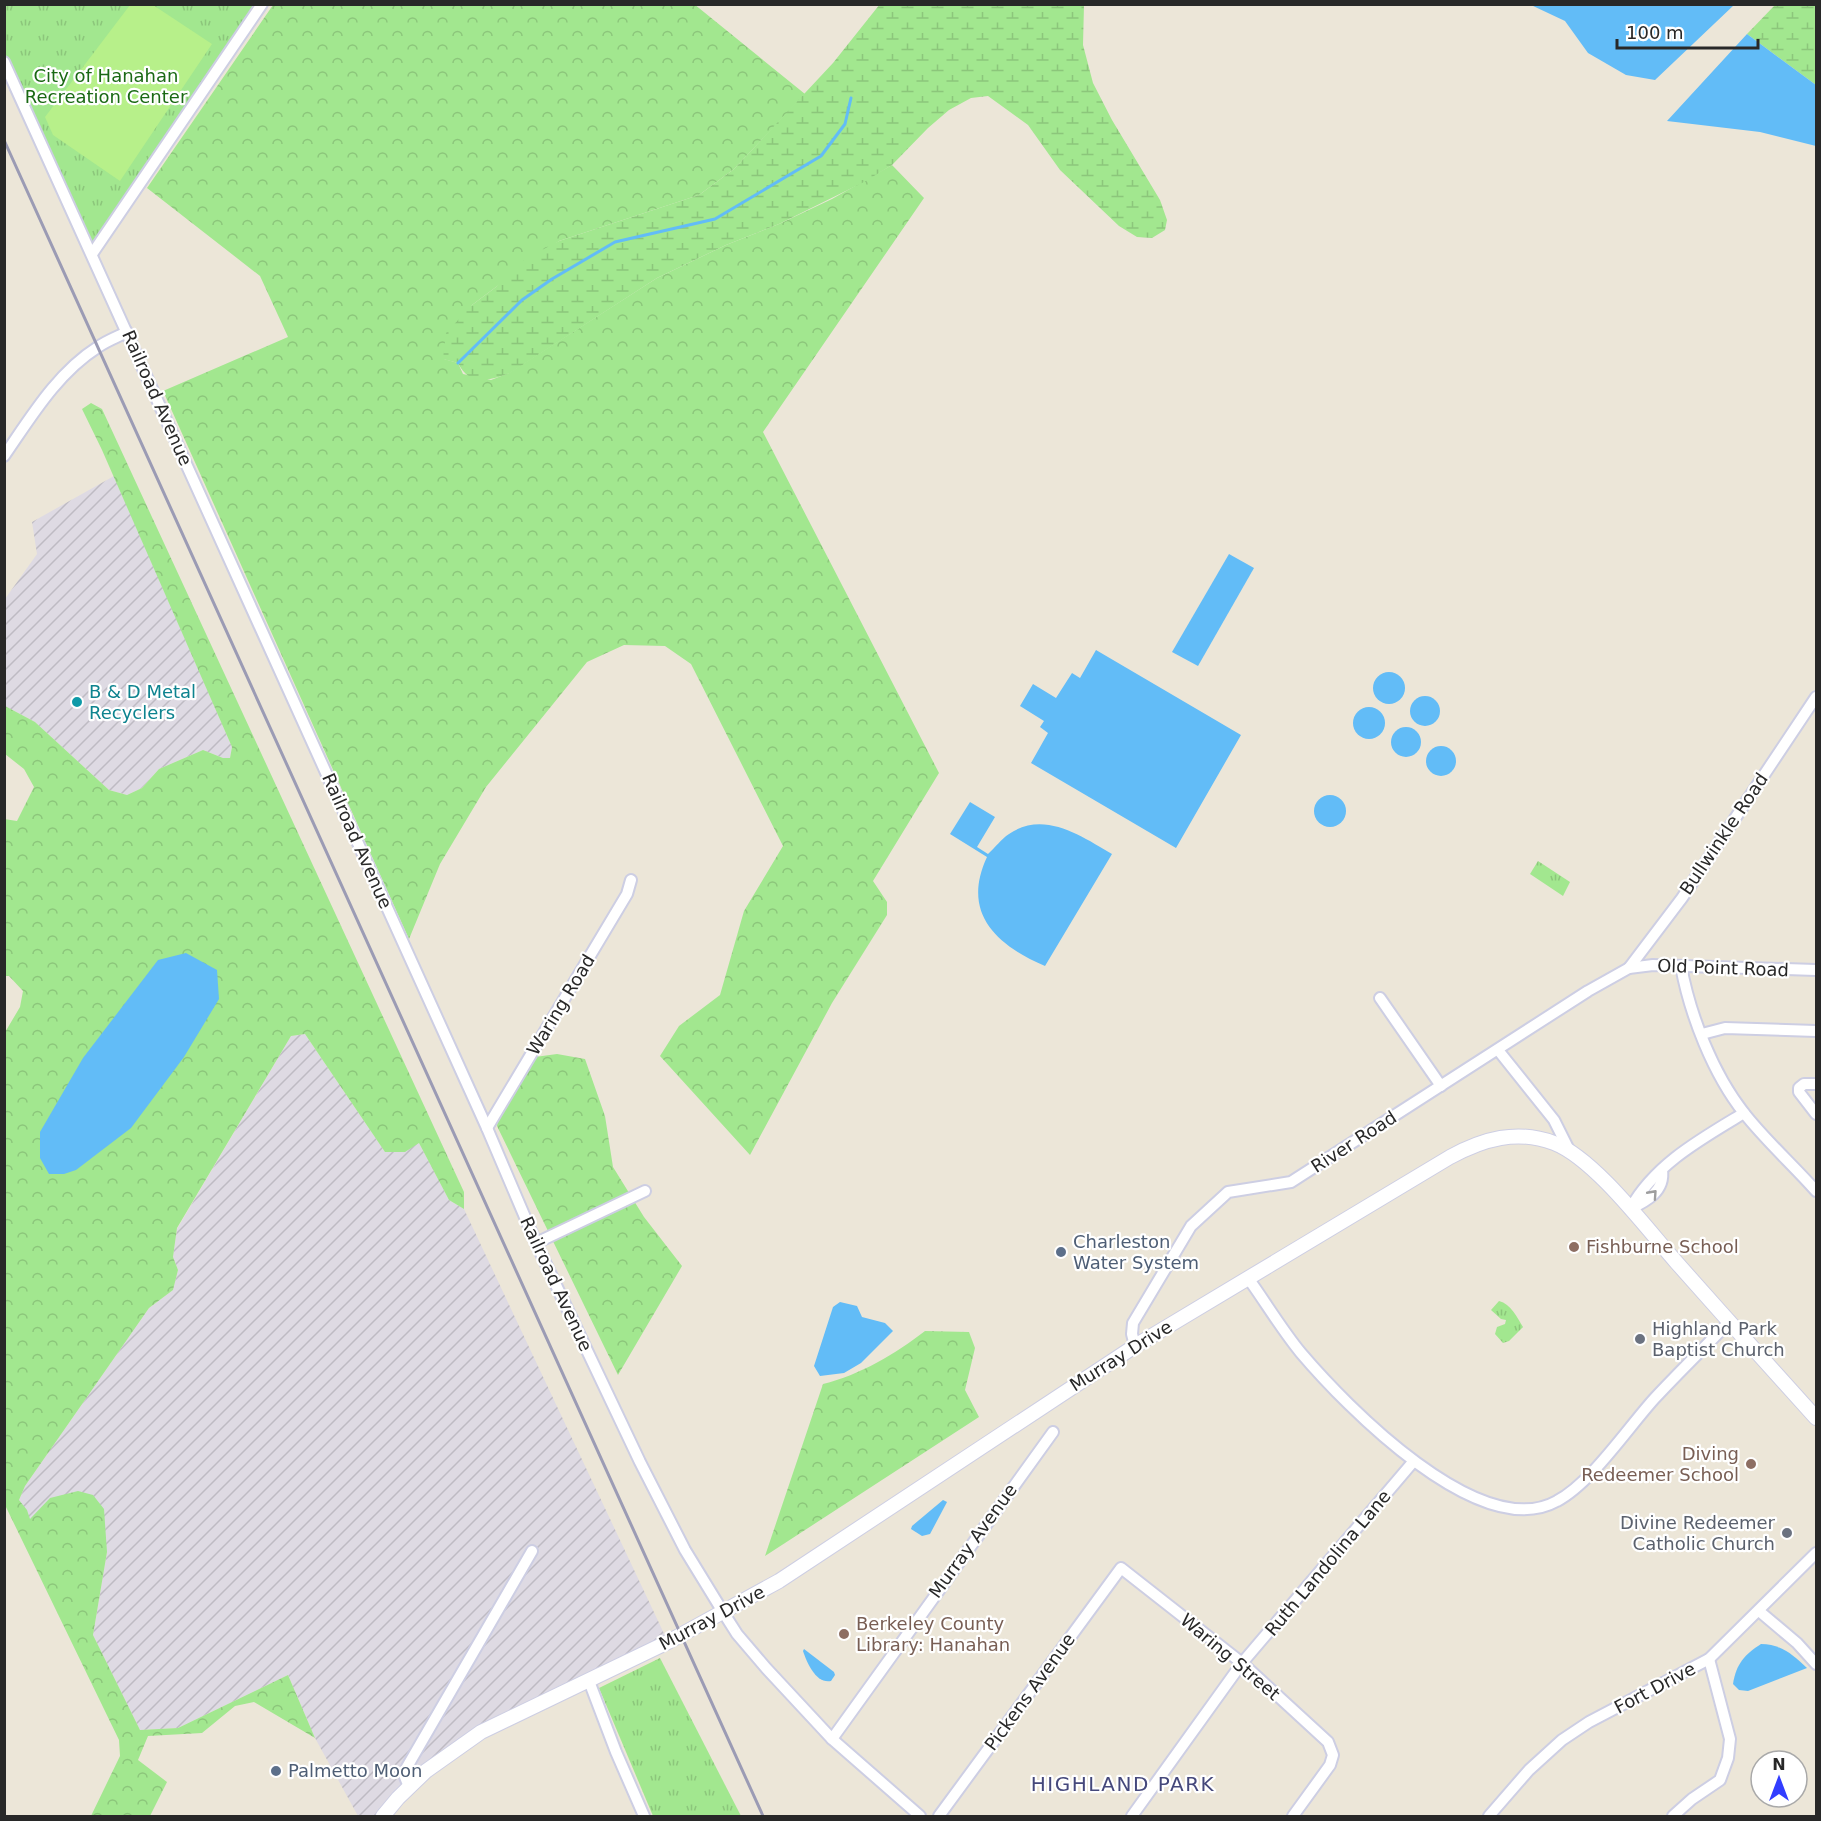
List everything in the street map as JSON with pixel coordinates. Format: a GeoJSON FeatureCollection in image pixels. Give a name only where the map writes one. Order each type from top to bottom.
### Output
{"type":"FeatureCollection","features":[{"type":"Feature","properties":{"kind":"street"},"geometry":{"type":"LineString","coordinates":[[92,254],[262,4]]}},
{"type":"Feature","properties":{"kind":"street","name":"Railroad Avenue"},"geometry":{"type":"LineString","coordinates":[[4,62],[487,1128],[536,1243],[645,1472],[685,1550],[737,1634],[766,1668],[832,1739],[920,1816]]}},
{"type":"Feature","properties":{"kind":"street"},"geometry":{"type":"LineString","coordinates":[[4,456],[46,396],[67,373],[98,346],[127,332]]}},
{"type":"Feature","properties":{"kind":"street","name":"Bullwinkle Road"},"geometry":{"type":"LineString","coordinates":[[1629,968],[1682,898],[1816,698]]}},
{"type":"Feature","properties":{"kind":"street","name":"Waring Road"},"geometry":{"type":"LineString","coordinates":[[487,1128],[627,894],[631,880]]}},
{"type":"Feature","properties":{"kind":"street","name":"Old Point Road"},"geometry":{"type":"LineString","coordinates":[[1629,968],[1653,965],[1816,970]]}},
{"type":"Feature","properties":{"kind":"street"},"geometry":{"type":"LineString","coordinates":[[1681,966],[1691,1006],[1720,1075],[1744,1113],[1816,1191]]}},
{"type":"Feature","properties":{"kind":"street","name":"River Road"},"geometry":{"type":"LineString","coordinates":[[1135,1346],[1132,1334],[1133,1323],[1191,1226],[1228,1192],[1291,1182],[1588,991],[1629,968]]}},
{"type":"Feature","properties":{"kind":"street"},"geometry":{"type":"LineString","coordinates":[[1380,998],[1441,1086]]}},
{"type":"Feature","properties":{"kind":"street"},"geometry":{"type":"LineString","coordinates":[[1702,1034],[1725,1028],[1816,1031]]}},
{"type":"Feature","properties":{"kind":"street"},"geometry":{"type":"LineString","coordinates":[[1498,1050],[1554,1120],[1570,1152]]}},
{"type":"Feature","properties":{"kind":"street"},"geometry":{"type":"LineString","coordinates":[[1816,1084],[1804,1084],[1799,1088],[1799,1092],[1816,1114]]}},
{"type":"Feature","properties":{"kind":"street"},"geometry":{"type":"LineString","coordinates":[[1630,1209],[1644,1186],[1662,1170],[1689,1148],[1744,1113]]}},
{"type":"Feature","properties":{"kind":"street","name":"Murray Drive"},"geometry":{"type":"LineString","coordinates":[[382,1816],[408,1787],[444,1756],[481,1732],[589,1681],[779,1581],[1135,1346],[1475,1144],[1501,1137],[1528,1137],[1552,1143],[1588,1165],[1816,1418]]}},
{"type":"Feature","properties":{"kind":"street"},"geometry":{"type":"LineString","coordinates":[[536,1243],[645,1191]]}},
{"type":"Feature","properties":{"kind":"street"},"geometry":{"type":"LineString","coordinates":[[1248,1278],[1300,1352],[1345,1399],[1413,1462],[1456,1489],[1493,1506],[1528,1510],[1556,1502],[1583,1480],[1653,1400],[1730,1321]]}},
{"type":"Feature","properties":{"kind":"street","name":"Murray Avenue"},"geometry":{"type":"LineString","coordinates":[[832,1739],[1053,1432]]}},
{"type":"Feature","properties":{"kind":"street","name":"Ruth Landolina Lane"},"geometry":{"type":"LineString","coordinates":[[1132,1816],[1242,1664],[1413,1462]]}},
{"type":"Feature","properties":{"kind":"street"},"geometry":{"type":"LineString","coordinates":[[408,1787],[405,1777],[407,1767],[532,1551]]}},
{"type":"Feature","properties":{"kind":"street","name":"Fort Drive"},"geometry":{"type":"LineString","coordinates":[[1489,1816],[1529,1770],[1562,1740],[1589,1722],[1708,1659],[1816,1553]]}},
{"type":"Feature","properties":{"kind":"street","name":"Waring Street"},"geometry":{"type":"LineString","coordinates":[[1121,1568],[1242,1664],[1328,1742],[1333,1752],[1330,1765],[1293,1816]]}},
{"type":"Feature","properties":{"kind":"street","name":"Pickens Avenue"},"geometry":{"type":"LineString","coordinates":[[939,1816],[1121,1568]]}},
{"type":"Feature","properties":{"kind":"street"},"geometry":{"type":"LineString","coordinates":[[1759,1611],[1797,1642],[1816,1664]]}},
{"type":"Feature","properties":{"kind":"street"},"geometry":{"type":"LineString","coordinates":[[1673,1816],[1692,1799],[1720,1780],[1728,1758],[1730,1739],[1708,1659]]}},
{"type":"Feature","properties":{"kind":"street"},"geometry":{"type":"LineString","coordinates":[[589,1681],[644,1816]]}},
{"type":"Feature","properties":{"kind":"shaded area"},"geometry":{"type":"Polygon","coordinates":[[[114,476],[232,747],[230,758],[223,758],[203,750],[159,769],[142,788],[127,795],[109,790],[35,722],[5,706],[5,599],[37,554],[32,522],[114,476]]]}},
{"type":"Feature","properties":{"kind":"shaded area"},"geometry":{"type":"Polygon","coordinates":[[[305,1034],[385,1152],[419,1143],[449,1200],[464,1209],[668,1642],[481,1732],[383,1816],[358,1816],[315,1738],[288,1675],[178,1728],[140,1730],[93,1635],[107,1552],[30,1519],[19,1500],[25,1486],[149,1308],[173,1290],[178,1270],[173,1257],[177,1229],[291,1036],[305,1034]]]}},
{"type":"Feature","properties":{"kind":"green space"},"geometry":{"type":"Polygon","coordinates":[[[694,4],[805,94],[734,169],[699,195],[559,241],[496,287],[472,305],[444,359],[458,363],[463,374],[491,380],[509,373],[657,278],[832,199],[892,165],[924,198],[763,432],[939,773],[873,881],[887,902],[887,915],[832,1003],[750,1155],[660,1056],[679,1026],[720,995],[744,911],[783,846],[691,664],[665,646],[624,645],[587,662],[486,787],[440,864],[409,939],[163,391],[288,337],[260,276],[147,188],[273,5],[694,4]]]}},
{"type":"Feature","properties":{"kind":"green space"},"geometry":{"type":"Polygon","coordinates":[[[880,4],[1084,5],[1083,45],[1093,83],[1112,120],[1160,200],[1167,220],[1165,230],[1152,238],[1137,237],[1119,226],[1060,170],[1028,125],[988,96],[971,98],[949,110],[892,165],[864,182],[779,224],[726,245],[657,278],[510,373],[480,380],[468,375],[458,363],[443,359],[446,333],[472,305],[496,287],[525,259],[559,241],[699,195],[734,169],[833,63],[880,4]]]}},
{"type":"Feature","properties":{"kind":"green space","name":"City of Hanahan Recreation Center"},"geometry":{"type":"Polygon","coordinates":[[[4,5],[262,5],[92,254],[5,62],[4,5]]]}},
{"type":"Feature","properties":{"kind":"green space"},"geometry":{"type":"Polygon","coordinates":[[[130,5],[153,5],[212,44],[120,181],[53,135],[45,117],[130,5]]]}},
{"type":"Feature","properties":{"kind":"green space"},"geometry":{"type":"Polygon","coordinates":[[[1775,5],[1816,5],[1816,85],[1747,34],[1775,5]]]}},
{"type":"Feature","properties":{"kind":"green space"},"geometry":{"type":"Polygon","coordinates":[[[91,403],[102,409],[464,1192],[464,1209],[449,1200],[419,1143],[405,1152],[385,1152],[305,1034],[291,1036],[177,1228],[173,1257],[178,1270],[173,1290],[149,1308],[25,1486],[19,1500],[27,1510],[30,1519],[50,1498],[78,1491],[93,1495],[104,1509],[107,1552],[93,1635],[140,1730],[178,1728],[288,1675],[315,1738],[254,1702],[235,1706],[202,1733],[148,1736],[138,1760],[167,1782],[150,1816],[91,1816],[120,1756],[119,1740],[5,1505],[4,1034],[20,1007],[23,991],[9,976],[5,976],[4,819],[17,821],[34,787],[24,769],[5,754],[5,706],[35,722],[109,790],[127,795],[142,788],[159,769],[203,750],[223,758],[230,758],[232,747],[82,409],[91,403]]]}},
{"type":"Feature","properties":{"kind":"green space"},"geometry":{"type":"Polygon","coordinates":[[[1538,861],[1570,882],[1563,896],[1530,874],[1538,861]]]}},
{"type":"Feature","properties":{"kind":"green space"},"geometry":{"type":"Polygon","coordinates":[[[557,1054],[585,1059],[605,1116],[613,1167],[644,1217],[682,1266],[618,1375],[497,1126],[498,1118],[535,1057],[557,1054]]]}},
{"type":"Feature","properties":{"kind":"green space"},"geometry":{"type":"Polygon","coordinates":[[[1499,1301],[1510,1308],[1523,1327],[1509,1341],[1503,1343],[1495,1334],[1497,1327],[1505,1324],[1506,1320],[1501,1319],[1491,1310],[1499,1301]]]}},
{"type":"Feature","properties":{"kind":"green space"},"geometry":{"type":"Polygon","coordinates":[[[925,1331],[969,1332],[975,1348],[965,1390],[979,1417],[765,1556],[823,1384],[877,1363],[925,1331]]]}},
{"type":"Feature","properties":{"kind":"green space"},"geometry":{"type":"Polygon","coordinates":[[[660,1658],[741,1816],[653,1816],[599,1688],[660,1658]]]}},
{"type":"Feature","properties":{"kind":"water"},"geometry":{"type":"Polygon","coordinates":[[[1531,5],[1734,5],[1655,80],[1626,75],[1588,53],[1565,21],[1531,5]]]}},
{"type":"Feature","properties":{"kind":"water"},"geometry":{"type":"Polygon","coordinates":[[[1747,34],[1816,85],[1816,146],[1760,132],[1667,121],[1747,34]]]}},
{"type":"Feature","properties":{"kind":"water"},"geometry":{"type":"Polygon","coordinates":[[[1229,554],[1254,568],[1198,666],[1172,652],[1229,554]]]}},
{"type":"Feature","properties":{"kind":"water"},"geometry":{"type":"Polygon","coordinates":[[[1096,650],[1241,735],[1176,848],[1031,763],[1048,733],[1040,727],[1044,721],[1020,706],[1033,684],[1056,698],[1072,673],[1080,678],[1096,650]]]}},
{"type":"Feature","properties":{"kind":"water"},"geometry":{"type":"Polygon","coordinates":[[[1389,672],[1401,676],[1405,688],[1401,700],[1389,704],[1377,700],[1373,688],[1377,676],[1389,672]]]}},
{"type":"Feature","properties":{"kind":"water"},"geometry":{"type":"Polygon","coordinates":[[[1425,696],[1436,700],[1440,711],[1436,722],[1425,726],[1414,722],[1410,711],[1414,700],[1425,696]]]}},
{"type":"Feature","properties":{"kind":"water"},"geometry":{"type":"Polygon","coordinates":[[[1369,707],[1380,712],[1385,723],[1380,734],[1369,739],[1358,734],[1353,723],[1358,712],[1369,707]]]}},
{"type":"Feature","properties":{"kind":"water"},"geometry":{"type":"Polygon","coordinates":[[[1406,727],[1417,731],[1421,742],[1417,753],[1406,757],[1395,753],[1391,742],[1395,731],[1406,727]]]}},
{"type":"Feature","properties":{"kind":"water"},"geometry":{"type":"Polygon","coordinates":[[[1441,746],[1452,750],[1456,761],[1452,772],[1441,776],[1430,772],[1426,761],[1430,750],[1441,746]]]}},
{"type":"Feature","properties":{"kind":"water"},"geometry":{"type":"Polygon","coordinates":[[[1330,795],[1342,799],[1346,811],[1342,823],[1330,827],[1318,823],[1314,811],[1318,799],[1330,795]]]}},
{"type":"Feature","properties":{"kind":"water"},"geometry":{"type":"Polygon","coordinates":[[[970,802],[995,817],[977,847],[988,854],[1009,834],[1022,827],[1036,824],[1062,828],[1075,833],[1112,854],[1045,966],[1027,958],[998,937],[988,925],[981,911],[978,895],[980,877],[987,857],[950,834],[970,802]]]}},
{"type":"Feature","properties":{"kind":"water"},"geometry":{"type":"Polygon","coordinates":[[[186,953],[217,970],[219,999],[184,1057],[131,1128],[76,1170],[64,1174],[49,1174],[40,1158],[40,1132],[83,1058],[158,960],[186,953]]]}},
{"type":"Feature","properties":{"kind":"water"},"geometry":{"type":"Polygon","coordinates":[[[840,1302],[857,1306],[862,1317],[885,1323],[893,1331],[861,1363],[844,1373],[820,1376],[814,1366],[833,1307],[840,1302]]]}},
{"type":"Feature","properties":{"kind":"water"},"geometry":{"type":"Polygon","coordinates":[[[943,1500],[947,1502],[930,1534],[922,1536],[911,1529],[912,1526],[943,1500]]]}},
{"type":"Feature","properties":{"kind":"water"},"geometry":{"type":"Polygon","coordinates":[[[1761,1644],[1781,1648],[1807,1668],[1748,1691],[1739,1690],[1733,1684],[1739,1665],[1750,1652],[1761,1644]]]}},
{"type":"Feature","properties":{"kind":"water"},"geometry":{"type":"Polygon","coordinates":[[[804,1649],[834,1672],[835,1675],[831,1681],[821,1679],[813,1672],[804,1649]]]}},
{"type":"Feature","properties":{"kind":"waterway"},"geometry":{"type":"LineString","coordinates":[[458,363],[522,300],[552,279],[615,242],[715,219],[821,156],[845,124],[851,98]]}},
{"type":"Feature","properties":{"kind":"railway"},"geometry":{"type":"LineString","coordinates":[[4,140],[763,1816]]}},
{"type":"Feature","properties":{"kind":"place","name":"B & D Metal Recyclers"},"geometry":{"type":"Point","coordinates":[77,702]}},
{"type":"Feature","properties":{"kind":"place","name":"Fishburne School"},"geometry":{"type":"Point","coordinates":[1574,1247]}},
{"type":"Feature","properties":{"kind":"place","name":"Charleston Water System"},"geometry":{"type":"Point","coordinates":[1061,1252]}},
{"type":"Feature","properties":{"kind":"place","name":"Highland Park Baptist Church"},"geometry":{"type":"Point","coordinates":[1640,1339]}},
{"type":"Feature","properties":{"kind":"place","name":"Diving Redeemer School"},"geometry":{"type":"Point","coordinates":[1751,1464]}},
{"type":"Feature","properties":{"kind":"place","name":"Divine Redeemer Catholic Church"},"geometry":{"type":"Point","coordinates":[1787,1533]}},
{"type":"Feature","properties":{"kind":"place","name":"Berkeley County Library: Hanahan"},"geometry":{"type":"Point","coordinates":[844,1634]}},
{"type":"Feature","properties":{"kind":"place","name":"Palmetto Moon"},"geometry":{"type":"Point","coordinates":[276,1771]}},
{"type":"Feature","properties":{"kind":"district","name":"HIGHLAND PARK"},"geometry":{"type":"Point","coordinates":[1123,1784]}}]}
